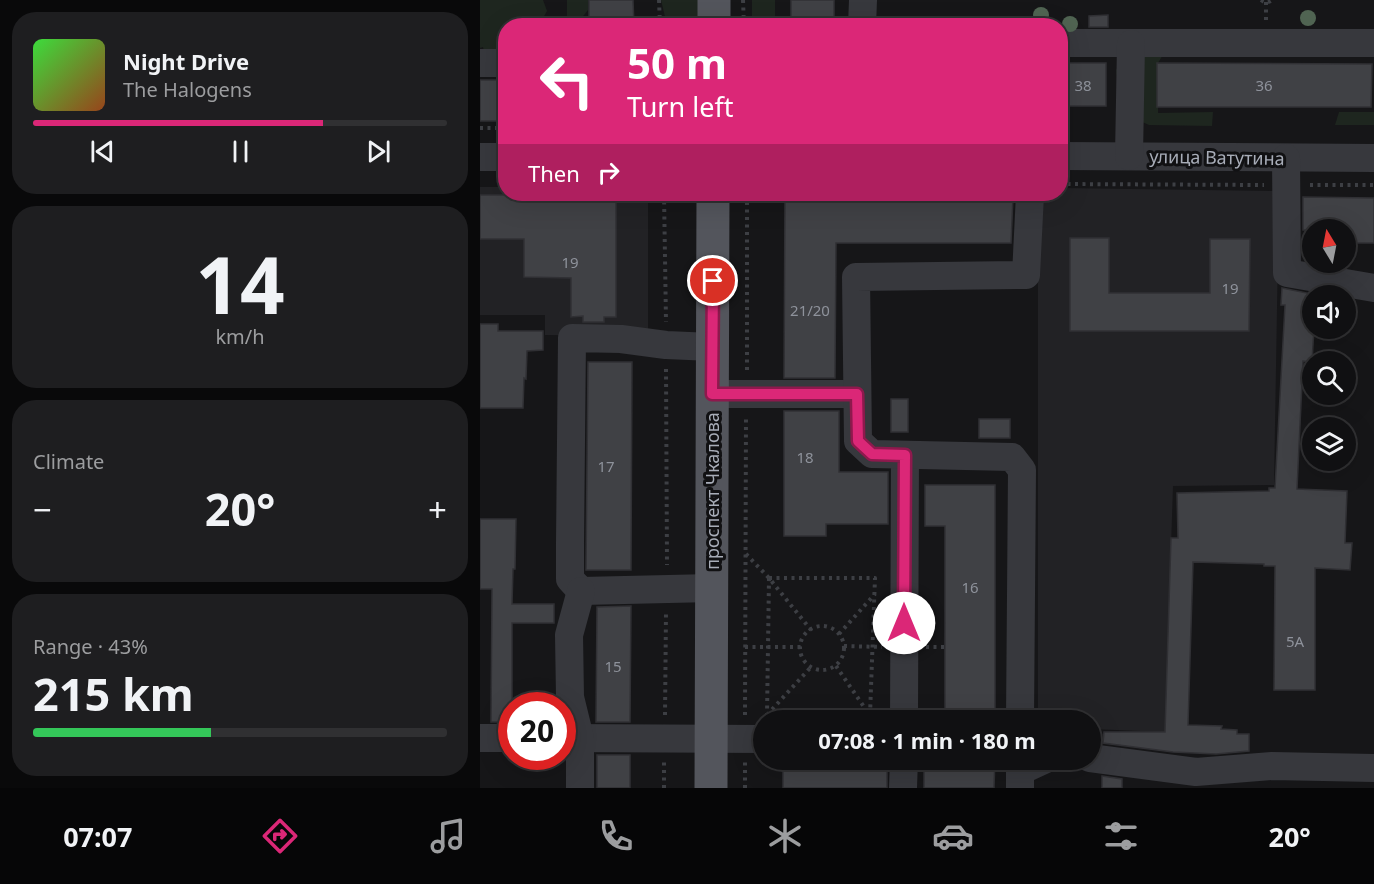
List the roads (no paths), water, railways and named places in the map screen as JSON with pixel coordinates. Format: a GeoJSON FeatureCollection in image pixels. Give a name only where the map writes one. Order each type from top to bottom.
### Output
{"type":"FeatureCollection","features":[{"type":"Feature","properties":{"kind":"main road"},"geometry":{"type":"LineString","coordinates":[[714,0],[714,18]]}},
{"type":"Feature","properties":{"kind":"main road","name":"проспект Чкалова"},"geometry":{"type":"LineString","coordinates":[[711,788],[713,201]]}},
{"type":"Feature","properties":{"kind":"street"},"geometry":{"type":"LineString","coordinates":[[862,18],[863,0]]}},
{"type":"Feature","properties":{"kind":"street"},"geometry":{"type":"LineString","coordinates":[[1068,43],[1374,43]]}},
{"type":"Feature","properties":{"kind":"street"},"geometry":{"type":"LineString","coordinates":[[1129,156],[1131,44]]}},
{"type":"Feature","properties":{"kind":"street"},"geometry":{"type":"LineString","coordinates":[[480,63],[498,63]]}},
{"type":"Feature","properties":{"kind":"street","name":"улица Ватутина"},"geometry":{"type":"LineString","coordinates":[[1068,156],[1129,156],[1286,172],[1374,159]]}},
{"type":"Feature","properties":{"kind":"street"},"geometry":{"type":"LineString","coordinates":[[480,157],[498,157]]}},
{"type":"Feature","properties":{"kind":"street"},"geometry":{"type":"LineString","coordinates":[[1286,172],[1287,273],[1374,288]]}},
{"type":"Feature","properties":{"kind":"street"},"geometry":{"type":"LineString","coordinates":[[1020,710],[1022,470],[1012,457],[872,454],[858,441],[856,277],[1026,275],[1030,201]]}},
{"type":"Feature","properties":{"kind":"street"},"geometry":{"type":"LineString","coordinates":[[712,347],[666,345],[621,339],[572,338],[570,579],[582,591],[712,588]]}},
{"type":"Feature","properties":{"kind":"street"},"geometry":{"type":"LineString","coordinates":[[712,394],[857,394]]}},
{"type":"Feature","properties":{"kind":"street"},"geometry":{"type":"LineString","coordinates":[[904,710],[905,455]]}},
{"type":"Feature","properties":{"kind":"street"},"geometry":{"type":"LineString","coordinates":[[570,692],[569,635],[582,591]]}},
{"type":"Feature","properties":{"kind":"street"},"geometry":{"type":"LineString","coordinates":[[576,738],[665,740],[711,738],[753,732]]}},
{"type":"Feature","properties":{"kind":"street"},"geometry":{"type":"LineString","coordinates":[[480,738],[498,738]]}},
{"type":"Feature","properties":{"kind":"street"},"geometry":{"type":"LineString","coordinates":[[1101,759],[1196,772],[1272,765],[1374,768]]}},
{"type":"Feature","properties":{"kind":"street"},"geometry":{"type":"LineString","coordinates":[[576,766],[580,788]]}},
{"type":"Feature","properties":{"kind":"street"},"geometry":{"type":"LineString","coordinates":[[903,788],[904,770]]}}]}
